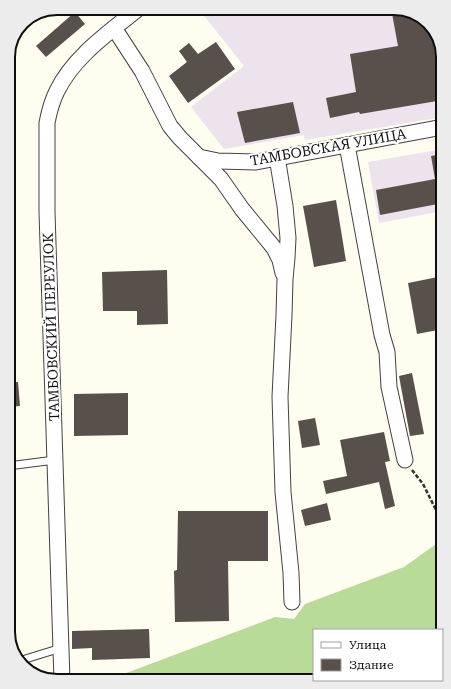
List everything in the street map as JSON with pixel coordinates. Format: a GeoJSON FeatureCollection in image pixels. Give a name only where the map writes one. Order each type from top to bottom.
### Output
{"type":"FeatureCollection","features":[{"type":"Feature","properties":{"kind":"street","name":"ТАМБОВСКИЙ ПЕРЕУЛОК"},"geometry":{"type":"LineString","coordinates":[[62,674],[47,212],[47,123],[57,90],[72,68],[83,56],[130,15]]}},
{"type":"Feature","properties":{"kind":"street"},"geometry":{"type":"LineString","coordinates":[[114,28],[142,71],[170,126],[221,179],[242,210],[274,248],[280,260],[284,279]]}},
{"type":"Feature","properties":{"kind":"street","name":"ТАМБОВСКАЯ УЛИЦА"},"geometry":{"type":"LineString","coordinates":[[199,157],[218,161],[256,162],[436,128]]}},
{"type":"Feature","properties":{"kind":"street"},"geometry":{"type":"LineString","coordinates":[[347,145],[382,335],[387,352],[390,387],[405,460]]}},
{"type":"Feature","properties":{"kind":"street"},"geometry":{"type":"LineString","coordinates":[[277,157],[286,206],[288,238],[284,279],[280,430],[292,602]]}},
{"type":"Feature","properties":{"kind":"lane"},"geometry":{"type":"LineString","coordinates":[[15,465],[55,460]]}},
{"type":"Feature","properties":{"kind":"lane"},"geometry":{"type":"LineString","coordinates":[[25,659],[62,648]]}},
{"type":"Feature","properties":{"kind":"path"},"geometry":{"type":"LineString","coordinates":[[405,460],[423,484],[436,510]]}},
{"type":"Feature","properties":{"kind":"shaded area"},"geometry":{"type":"Polygon","coordinates":[[[204,15],[397,15],[405,17],[436,49],[436,118],[305,140],[304,135],[224,149],[191,107],[244,66],[204,15]]]}},
{"type":"Feature","properties":{"kind":"shaded area"},"geometry":{"type":"Polygon","coordinates":[[[436,150],[436,212],[379,223],[368,162],[436,150]]]}},
{"type":"Feature","properties":{"kind":"green space"},"geometry":{"type":"Polygon","coordinates":[[[436,544],[436,629],[313,629],[313,674],[124,674],[275,617],[294,619],[305,604],[404,567],[436,544]]]}},
{"type":"Feature","properties":{"kind":"building"},"geometry":{"type":"Polygon","coordinates":[[[72,15],[78,15],[85,24],[46,57],[36,46],[72,15]]]}},
{"type":"Feature","properties":{"kind":"building"},"geometry":{"type":"Polygon","coordinates":[[[392,15],[413,19],[427,31],[433,41],[436,52],[436,101],[360,114],[359,112],[330,118],[326,98],[356,92],[350,54],[398,46],[392,15]]]}},
{"type":"Feature","properties":{"kind":"building"},"geometry":{"type":"Polygon","coordinates":[[[216,42],[235,69],[188,103],[169,76],[187,62],[179,51],[189,43],[198,54],[216,42]]]}},
{"type":"Feature","properties":{"kind":"building"},"geometry":{"type":"Polygon","coordinates":[[[293,102],[300,133],[245,143],[237,112],[293,102]]]}},
{"type":"Feature","properties":{"kind":"building"},"geometry":{"type":"Polygon","coordinates":[[[436,155],[436,204],[380,215],[376,190],[435,179],[431,156],[436,155]]]}},
{"type":"Feature","properties":{"kind":"building"},"geometry":{"type":"Polygon","coordinates":[[[336,200],[346,261],[314,267],[303,206],[336,200]]]}},
{"type":"Feature","properties":{"kind":"building"},"geometry":{"type":"Polygon","coordinates":[[[167,270],[168,324],[137,325],[137,311],[103,311],[102,272],[167,270]]]}},
{"type":"Feature","properties":{"kind":"building"},"geometry":{"type":"Polygon","coordinates":[[[436,277],[436,330],[417,334],[408,283],[436,277]]]}},
{"type":"Feature","properties":{"kind":"building"},"geometry":{"type":"Polygon","coordinates":[[[412,373],[424,434],[410,436],[399,376],[412,373]]]}},
{"type":"Feature","properties":{"kind":"building"},"geometry":{"type":"Polygon","coordinates":[[[15,382],[18,382],[20,406],[15,406],[15,382]]]}},
{"type":"Feature","properties":{"kind":"building"},"geometry":{"type":"Polygon","coordinates":[[[128,393],[128,435],[74,436],[74,394],[128,393]]]}},
{"type":"Feature","properties":{"kind":"building"},"geometry":{"type":"Polygon","coordinates":[[[315,418],[320,445],[302,448],[298,421],[315,418]]]}},
{"type":"Feature","properties":{"kind":"building"},"geometry":{"type":"Polygon","coordinates":[[[384,432],[390,461],[385,462],[395,506],[385,509],[379,482],[326,494],[323,481],[347,476],[340,440],[384,432]]]}},
{"type":"Feature","properties":{"kind":"building"},"geometry":{"type":"Polygon","coordinates":[[[327,503],[331,520],[305,526],[301,510],[327,503]]]}},
{"type":"Feature","properties":{"kind":"building"},"geometry":{"type":"Polygon","coordinates":[[[178,511],[268,511],[268,561],[228,561],[229,621],[175,622],[174,571],[177,570],[178,511]]]}},
{"type":"Feature","properties":{"kind":"building"},"geometry":{"type":"Polygon","coordinates":[[[149,629],[150,658],[92,660],[92,648],[72,649],[72,631],[149,629]]]}}]}
